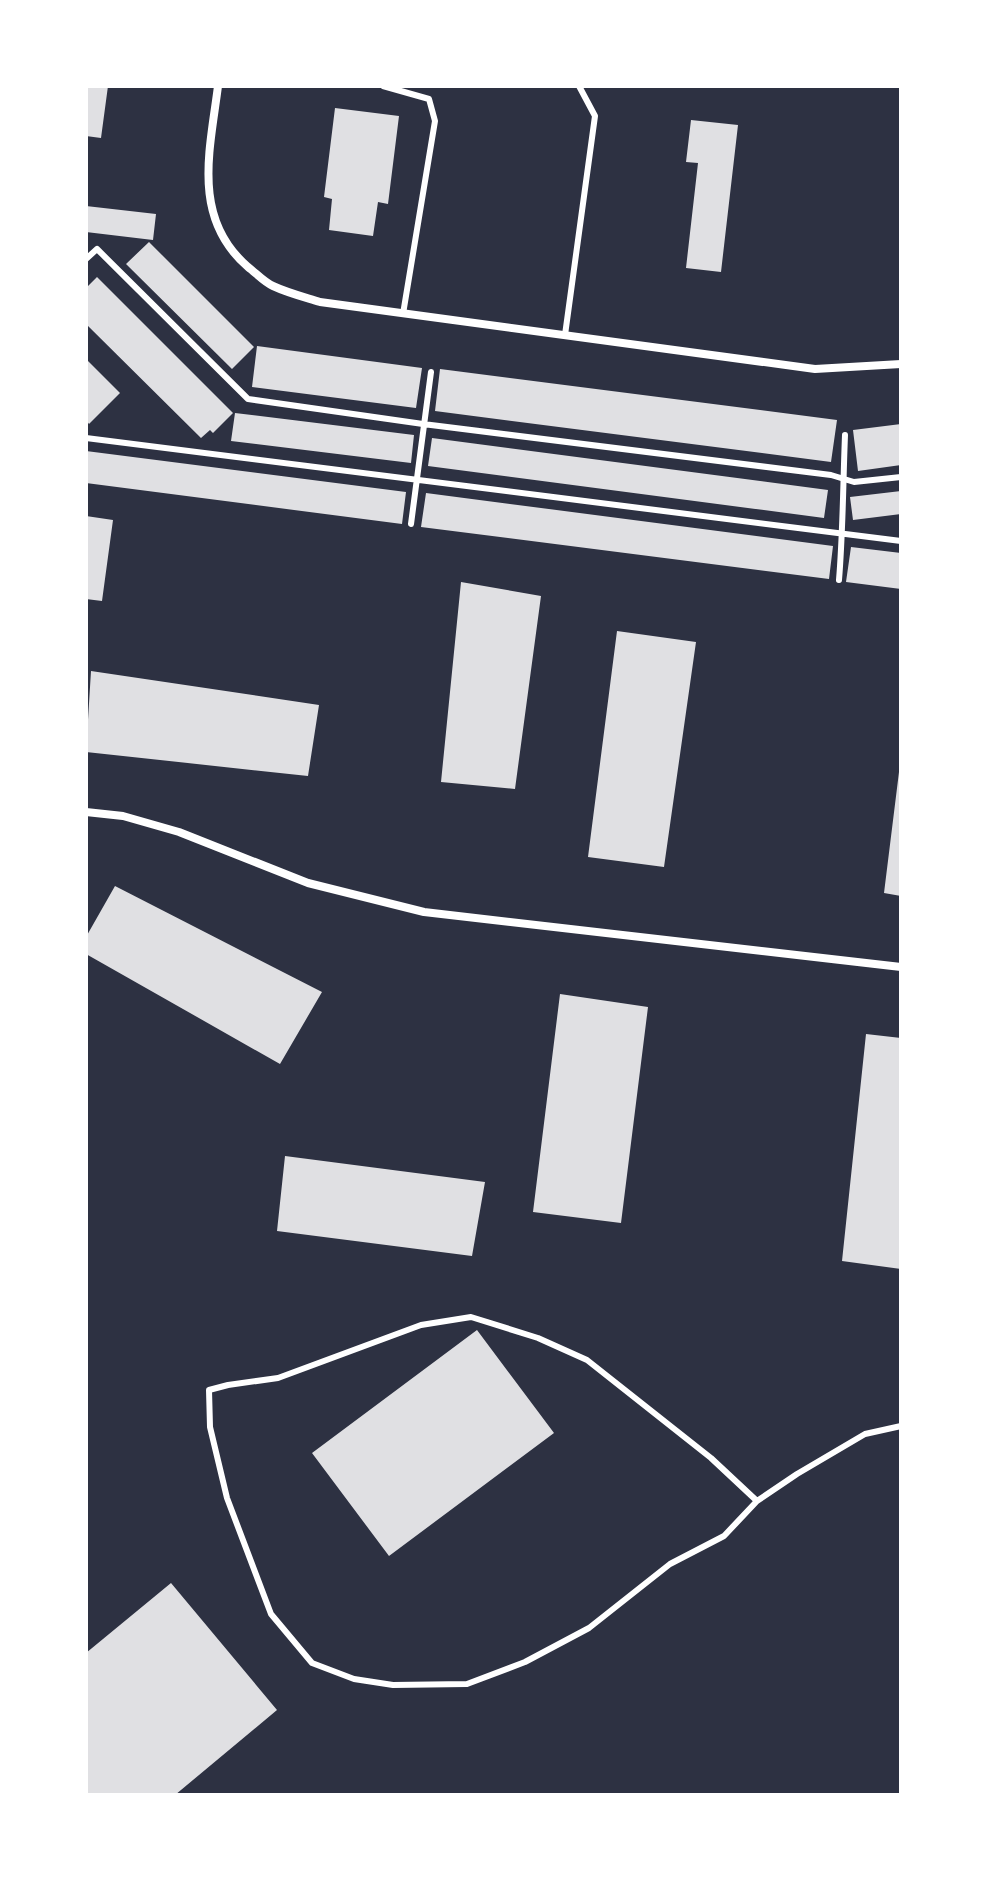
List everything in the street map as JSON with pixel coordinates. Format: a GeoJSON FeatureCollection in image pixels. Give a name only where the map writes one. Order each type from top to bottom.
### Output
{"type":"FeatureCollection","features":[{"type":"Feature","properties":{"kind":"street"},"geometry":{"type":"LineString","coordinates":[[218,86],[207,171],[209,201],[223,236],[239,258],[270,285],[320,302],[815,369],[901,364]]}},
{"type":"Feature","properties":{"kind":"street"},"geometry":{"type":"LineString","coordinates":[[86,812],[123,816],[179,832],[308,883],[424,912],[901,967]]}},
{"type":"Feature","properties":{"kind":"lane"},"geometry":{"type":"LineString","coordinates":[[383,86],[429,99],[435,121],[403,314]]}},
{"type":"Feature","properties":{"kind":"lane"},"geometry":{"type":"LineString","coordinates":[[565,335],[595,116],[579,86]]}},
{"type":"Feature","properties":{"kind":"lane"},"geometry":{"type":"LineString","coordinates":[[86,259],[97,249],[248,399],[831,475],[854,482],[901,477]]}},
{"type":"Feature","properties":{"kind":"lane"},"geometry":{"type":"LineString","coordinates":[[411,524],[431,372]]}},
{"type":"Feature","properties":{"kind":"lane"},"geometry":{"type":"LineString","coordinates":[[839,580],[845,435]]}},
{"type":"Feature","properties":{"kind":"lane"},"geometry":{"type":"LineString","coordinates":[[86,438],[901,541]]}},
{"type":"Feature","properties":{"kind":"lane"},"geometry":{"type":"LineString","coordinates":[[757,1501],[711,1458],[587,1360],[538,1338],[471,1317],[421,1325],[278,1378],[209,1390],[210,1427],[227,1498],[271,1614],[312,1663],[354,1679],[393,1685],[467,1684],[525,1662],[589,1628],[670,1564],[724,1536],[757,1501],[797,1474],[865,1434],[901,1426]]}},
{"type":"Feature","properties":{"kind":"building"},"geometry":{"type":"Polygon","coordinates":[[[86,86],[108,86],[101,138],[86,136],[86,86]]]}},
{"type":"Feature","properties":{"kind":"building"},"geometry":{"type":"Polygon","coordinates":[[[335,108],[399,116],[388,204],[378,202],[373,236],[329,230],[332,199],[324,197],[335,108]]]}},
{"type":"Feature","properties":{"kind":"building"},"geometry":{"type":"Polygon","coordinates":[[[691,120],[738,125],[721,272],[686,268],[698,163],[686,162],[691,120]]]}},
{"type":"Feature","properties":{"kind":"building"},"geometry":{"type":"Polygon","coordinates":[[[86,206],[156,214],[153,240],[86,232],[86,206]]]}},
{"type":"Feature","properties":{"kind":"building"},"geometry":{"type":"Polygon","coordinates":[[[149,242],[254,347],[232,369],[126,264],[149,242]]]}},
{"type":"Feature","properties":{"kind":"building"},"geometry":{"type":"Polygon","coordinates":[[[97,277],[233,413],[213,433],[210,430],[201,438],[86,324],[86,288],[97,277]]]}},
{"type":"Feature","properties":{"kind":"building"},"geometry":{"type":"Polygon","coordinates":[[[257,346],[422,368],[416,408],[252,387],[257,346]]]}},
{"type":"Feature","properties":{"kind":"building"},"geometry":{"type":"Polygon","coordinates":[[[86,359],[120,393],[89,424],[86,420],[86,359]]]}},
{"type":"Feature","properties":{"kind":"building"},"geometry":{"type":"Polygon","coordinates":[[[440,369],[837,420],[831,462],[435,411],[440,369]]]}},
{"type":"Feature","properties":{"kind":"building"},"geometry":{"type":"Polygon","coordinates":[[[235,413],[414,435],[411,463],[231,441],[235,413]]]}},
{"type":"Feature","properties":{"kind":"building"},"geometry":{"type":"Polygon","coordinates":[[[901,424],[901,465],[858,471],[853,430],[901,424]]]}},
{"type":"Feature","properties":{"kind":"building"},"geometry":{"type":"Polygon","coordinates":[[[432,438],[828,490],[824,518],[428,466],[432,438]]]}},
{"type":"Feature","properties":{"kind":"building"},"geometry":{"type":"Polygon","coordinates":[[[86,451],[406,492],[402,524],[86,483],[86,451]]]}},
{"type":"Feature","properties":{"kind":"building"},"geometry":{"type":"Polygon","coordinates":[[[901,491],[901,514],[853,520],[850,497],[901,491]]]}},
{"type":"Feature","properties":{"kind":"building"},"geometry":{"type":"Polygon","coordinates":[[[426,493],[833,546],[829,579],[421,527],[426,493]]]}},
{"type":"Feature","properties":{"kind":"building"},"geometry":{"type":"Polygon","coordinates":[[[86,516],[113,520],[102,601],[86,599],[86,516]]]}},
{"type":"Feature","properties":{"kind":"building"},"geometry":{"type":"Polygon","coordinates":[[[851,547],[901,553],[901,589],[846,582],[851,547]]]}},
{"type":"Feature","properties":{"kind":"building"},"geometry":{"type":"Polygon","coordinates":[[[461,582],[541,596],[515,789],[441,782],[461,582]]]}},
{"type":"Feature","properties":{"kind":"building"},"geometry":{"type":"Polygon","coordinates":[[[617,631],[696,642],[664,867],[588,857],[617,631]]]}},
{"type":"Feature","properties":{"kind":"building"},"geometry":{"type":"Polygon","coordinates":[[[91,671],[319,705],[308,776],[86,752],[91,671]]]}},
{"type":"Feature","properties":{"kind":"building"},"geometry":{"type":"Polygon","coordinates":[[[901,772],[901,896],[884,893],[901,772]]]}},
{"type":"Feature","properties":{"kind":"building"},"geometry":{"type":"Polygon","coordinates":[[[115,886],[322,992],[280,1064],[86,954],[86,937],[115,886]]]}},
{"type":"Feature","properties":{"kind":"building"},"geometry":{"type":"Polygon","coordinates":[[[560,994],[648,1007],[621,1223],[533,1212],[560,994]]]}},
{"type":"Feature","properties":{"kind":"building"},"geometry":{"type":"Polygon","coordinates":[[[866,1034],[901,1038],[901,1269],[842,1261],[866,1034]]]}},
{"type":"Feature","properties":{"kind":"building"},"geometry":{"type":"Polygon","coordinates":[[[285,1156],[485,1182],[472,1256],[277,1231],[285,1156]]]}},
{"type":"Feature","properties":{"kind":"building"},"geometry":{"type":"Polygon","coordinates":[[[477,1330],[554,1433],[389,1556],[312,1453],[477,1330]]]}},
{"type":"Feature","properties":{"kind":"building"},"geometry":{"type":"Polygon","coordinates":[[[171,1583],[277,1710],[175,1795],[86,1795],[86,1653],[171,1583]]]}}]}
